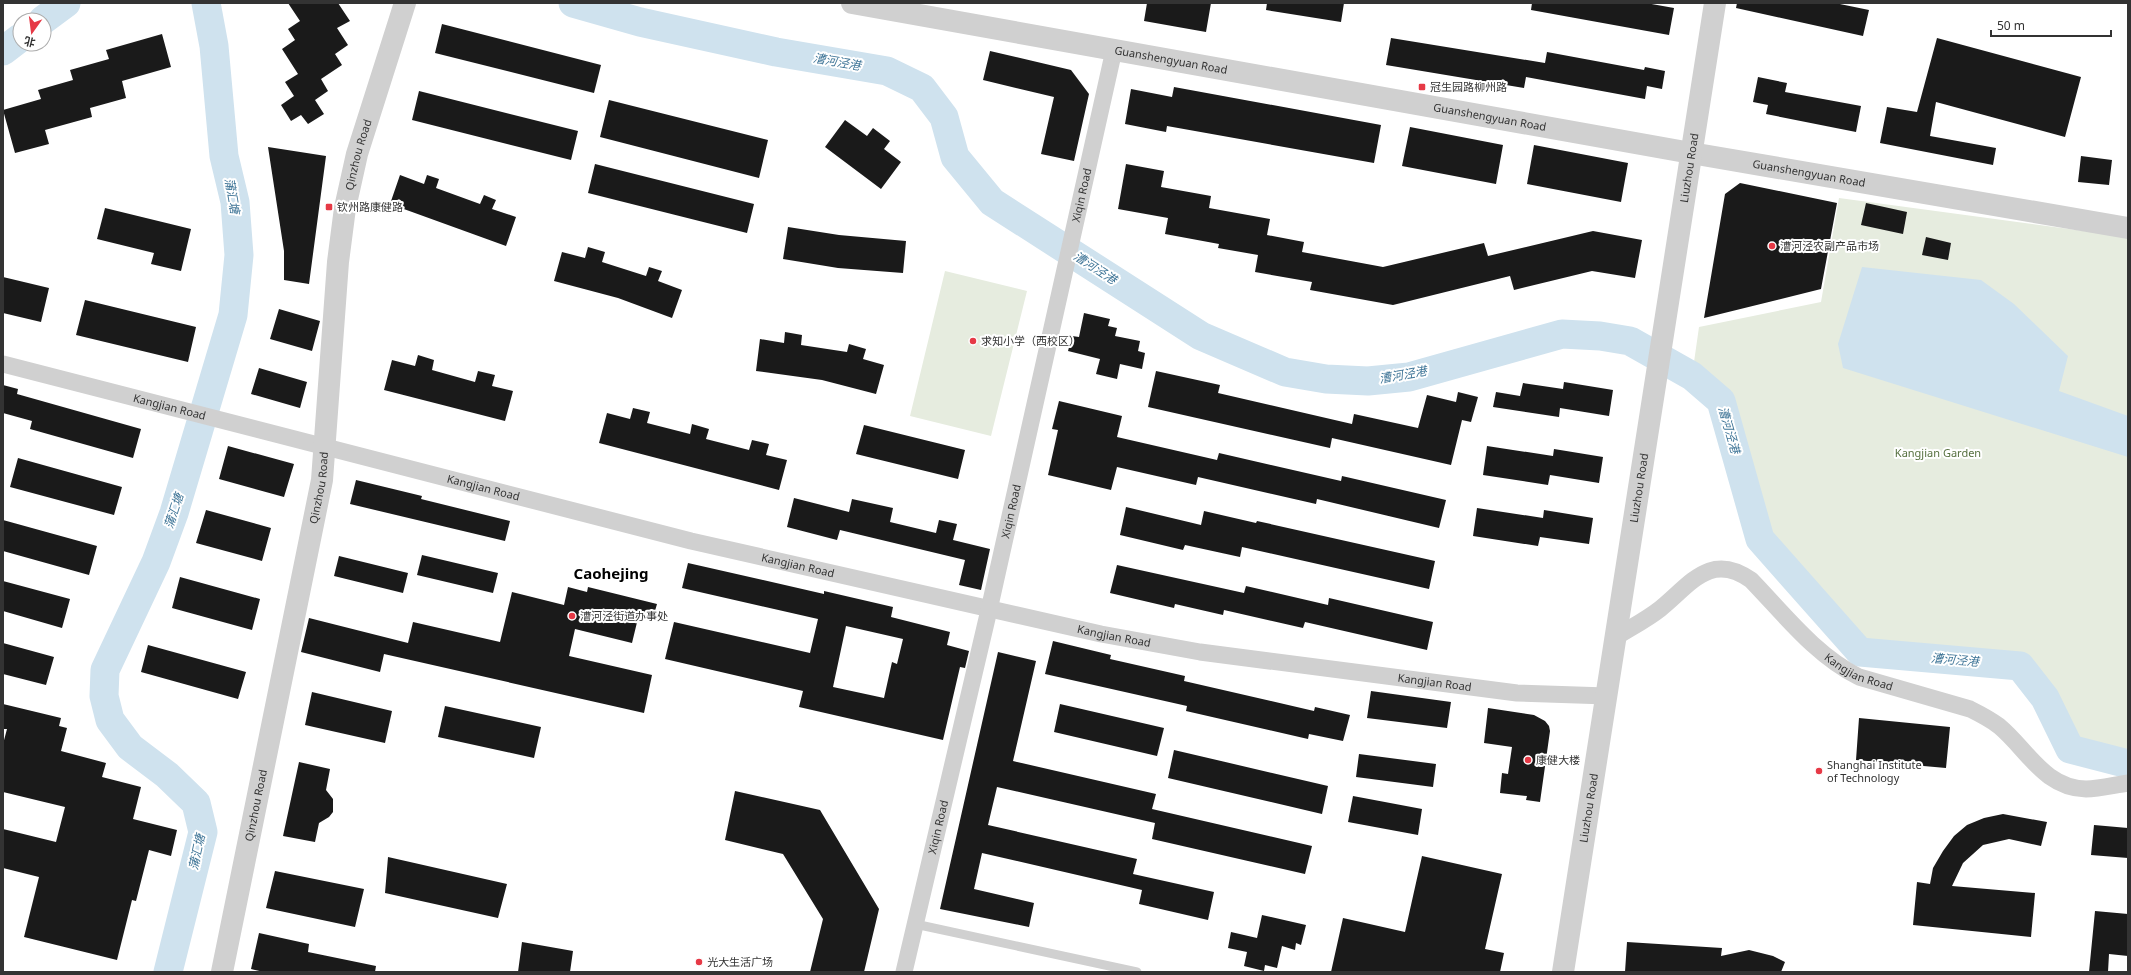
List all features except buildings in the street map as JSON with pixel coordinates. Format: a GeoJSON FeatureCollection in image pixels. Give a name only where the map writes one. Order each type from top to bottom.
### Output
{"type":"FeatureCollection","features":[{"type":"Feature","properties":{"kind":"street","name":"Qinzhou Road"},"geometry":{"type":"LineString","coordinates":[[222,972],[322,480],[326,449],[326,413],[338,262],[345,208],[357,154],[405,3]]}},
{"type":"Feature","properties":{"kind":"street","name":"Guanshengyuan Road"},"geometry":{"type":"LineString","coordinates":[[852,3],[1691,153],[2128,228]]}},
{"type":"Feature","properties":{"kind":"street","name":"Liuzhou Road"},"geometry":{"type":"LineString","coordinates":[[1563,972],[1715,3]]}},
{"type":"Feature","properties":{"kind":"street","name":"Xiqin Road"},"geometry":{"type":"LineString","coordinates":[[904,972],[990,610],[1062,283],[1079,216],[1114,50]]}},
{"type":"Feature","properties":{"kind":"street","name":"Kangjian Road"},"geometry":{"type":"LineString","coordinates":[[3,364],[326,449],[692,542],[1101,634],[1208,653],[1517,693],[1607,696]]}},
{"type":"Feature","properties":{"kind":"street","name":"Kangjian Road"},"geometry":{"type":"LineString","coordinates":[[1616,637],[1658,610],[1693,579],[1703,573],[1717,569],[1729,569],[1741,572],[1751,580],[1809,640],[1843,669],[1859,676],[1970,709],[1985,716],[2013,740],[2040,770],[2070,786],[2097,788],[2128,783]]}},
{"type":"Feature","properties":{"kind":"lane"},"geometry":{"type":"LineString","coordinates":[[915,924],[1137,972]]}},
{"type":"Feature","properties":{"kind":"green space","name":"Kangjian Garden"},"geometry":{"type":"Polygon","coordinates":[[[1839,198],[2128,237],[2128,764],[2070,749],[2045,698],[2020,666],[1860,652],[1760,539],[1721,401],[1692,376],[1699,327],[1821,302],[1839,198]]]}},
{"type":"Feature","properties":{"kind":"green space"},"geometry":{"type":"Polygon","coordinates":[[[945,271],[1027,291],[991,436],[910,416],[945,271]]]}},
{"type":"Feature","properties":{"kind":"water"},"geometry":{"type":"Polygon","coordinates":[[[1862,267],[1981,280],[2014,304],[2068,356],[2059,391],[2128,416],[2128,457],[1843,368],[1838,344],[1862,267]]]}},
{"type":"Feature","properties":{"kind":"waterway"},"geometry":{"type":"LineString","coordinates":[[52,13],[66,3]]}},
{"type":"Feature","properties":{"kind":"waterway","name":"蒲汇塘"},"geometry":{"type":"LineString","coordinates":[[168,972],[203,832],[196,803],[167,775],[130,747],[110,720],[104,696],[105,670],[156,562],[174,513],[233,315],[239,255],[235,202],[224,156],[214,46],[206,3]]}},
{"type":"Feature","properties":{"kind":"waterway","name":"漕河泾港"},"geometry":{"type":"LineString","coordinates":[[573,3],[640,22],[776,52],[887,71],[922,88],[944,117],[955,157],[992,202],[1201,336],[1285,372],[1326,379],[1368,381],[1409,377],[1562,334],[1600,336],[1630,341],[1692,376],[1721,401],[1760,539],[1860,652],[2020,666],[2045,698],[2070,749],[2128,764]]}},
{"type":"Feature","properties":{"kind":"waterway"},"geometry":{"type":"LineString","coordinates":[[3,51],[12,44]]}},
{"type":"Feature","properties":{"kind":"place","name":"冠生园路柳州路"},"geometry":{"type":"Point","coordinates":[1422,87]}},
{"type":"Feature","properties":{"kind":"place","name":"钦州路康健路"},"geometry":{"type":"Point","coordinates":[329,207]}},
{"type":"Feature","properties":{"kind":"place","name":"漕河泾农副产品市场"},"geometry":{"type":"Point","coordinates":[1772,246]}},
{"type":"Feature","properties":{"kind":"place","name":"求知小学（西校区）"},"geometry":{"type":"Point","coordinates":[973,341]}},
{"type":"Feature","properties":{"kind":"place","name":"漕河泾街道办事处"},"geometry":{"type":"Point","coordinates":[572,616]}},
{"type":"Feature","properties":{"kind":"place","name":"康健大楼"},"geometry":{"type":"Point","coordinates":[1528,760]}},
{"type":"Feature","properties":{"kind":"place","name":"Shanghai Institute of Technology"},"geometry":{"type":"Point","coordinates":[1819,771]}},
{"type":"Feature","properties":{"kind":"place","name":"光大生活广场"},"geometry":{"type":"Point","coordinates":[699,962]}},
{"type":"Feature","properties":{"kind":"district","name":"Caohejing"},"geometry":{"type":"Point","coordinates":[611,574]}}]}
